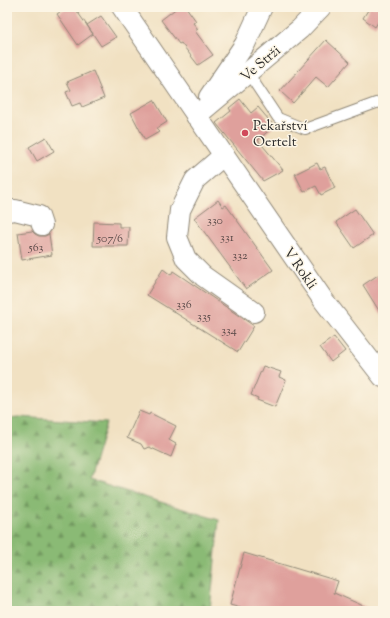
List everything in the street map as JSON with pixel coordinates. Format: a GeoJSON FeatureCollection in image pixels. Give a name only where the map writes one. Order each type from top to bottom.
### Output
{"type":"FeatureCollection","features":[{"type":"Feature","properties":{"kind":"street","name":"V Rokli"},"geometry":{"type":"LineString","coordinates":[[122,7],[324,301],[383,377]]}},
{"type":"Feature","properties":{"kind":"street"},"geometry":{"type":"LineString","coordinates":[[196,116],[245,44],[262,7]]}},
{"type":"Feature","properties":{"kind":"street","name":"Ve Strži"},"geometry":{"type":"LineString","coordinates":[[196,116],[300,29],[321,7]]}},
{"type":"Feature","properties":{"kind":"street"},"geometry":{"type":"LineString","coordinates":[[224,155],[195,180],[180,210],[176,237],[186,259],[203,276],[254,312]]}},
{"type":"Feature","properties":{"kind":"street"},"geometry":{"type":"LineString","coordinates":[[7,211],[15,210],[39,216],[42,225]]}},
{"type":"Feature","properties":{"kind":"lane"},"geometry":{"type":"LineString","coordinates":[[248,73],[278,118],[305,129],[376,103],[383,102]]}},
{"type":"Feature","properties":{"kind":"green space"},"geometry":{"type":"Polygon","coordinates":[[[19,417],[106,423],[89,480],[219,520],[210,611],[7,611],[7,418],[19,417]]]}},
{"type":"Feature","properties":{"kind":"building"},"geometry":{"type":"Polygon","coordinates":[[[67,7],[74,7],[93,34],[78,45],[57,14],[67,7]]]}},
{"type":"Feature","properties":{"kind":"building"},"geometry":{"type":"Polygon","coordinates":[[[178,7],[186,7],[196,21],[193,23],[198,29],[195,31],[213,55],[198,65],[181,43],[179,44],[161,20],[178,7]]]}},
{"type":"Feature","properties":{"kind":"building"},"geometry":{"type":"Polygon","coordinates":[[[370,7],[383,7],[383,14],[375,27],[363,18],[370,7]]]}},
{"type":"Feature","properties":{"kind":"building"},"geometry":{"type":"Polygon","coordinates":[[[101,16],[116,37],[101,46],[87,25],[101,16]]]}},
{"type":"Feature","properties":{"kind":"building"},"geometry":{"type":"Polygon","coordinates":[[[326,40],[350,62],[328,87],[316,77],[293,103],[280,91],[326,40]]]}},
{"type":"Feature","properties":{"kind":"building"},"geometry":{"type":"Polygon","coordinates":[[[93,71],[104,98],[82,107],[80,103],[72,106],[66,92],[71,90],[67,82],[93,71]]]}},
{"type":"Feature","properties":{"kind":"building","name":"Pekařství Oertelt"},"geometry":{"type":"Polygon","coordinates":[[[240,99],[251,113],[258,107],[274,126],[258,140],[283,170],[263,181],[216,123],[231,111],[229,108],[240,99]]]}},
{"type":"Feature","properties":{"kind":"building"},"geometry":{"type":"Polygon","coordinates":[[[154,100],[167,122],[156,129],[159,132],[145,140],[131,113],[154,100]]]}},
{"type":"Feature","properties":{"kind":"building"},"geometry":{"type":"Polygon","coordinates":[[[46,137],[54,151],[37,161],[29,147],[46,137]]]}},
{"type":"Feature","properties":{"kind":"building"},"geometry":{"type":"Polygon","coordinates":[[[317,163],[320,169],[325,167],[335,188],[321,195],[316,186],[304,192],[295,174],[317,163]]]}},
{"type":"Feature","properties":{"kind":"building"},"geometry":{"type":"Polygon","coordinates":[[[218,200],[223,207],[226,205],[273,270],[246,289],[194,218],[218,200]]]}},
{"type":"Feature","properties":{"kind":"building"},"geometry":{"type":"Polygon","coordinates":[[[355,209],[373,235],[354,248],[336,222],[355,209]]]}},
{"type":"Feature","properties":{"kind":"building"},"geometry":{"type":"Polygon","coordinates":[[[94,222],[119,223],[119,227],[129,227],[128,246],[93,246],[94,222]]]}},
{"type":"Feature","properties":{"kind":"building"},"geometry":{"type":"Polygon","coordinates":[[[32,231],[39,236],[49,234],[52,255],[22,260],[18,233],[32,231]]]}},
{"type":"Feature","properties":{"kind":"building"},"geometry":{"type":"Polygon","coordinates":[[[163,269],[171,275],[173,271],[254,326],[238,352],[147,295],[163,269]]]}},
{"type":"Feature","properties":{"kind":"building"},"geometry":{"type":"Polygon","coordinates":[[[378,275],[383,283],[383,317],[363,285],[378,275]]]}},
{"type":"Feature","properties":{"kind":"building"},"geometry":{"type":"Polygon","coordinates":[[[334,337],[345,351],[331,362],[320,347],[334,337]]]}},
{"type":"Feature","properties":{"kind":"building"},"geometry":{"type":"Polygon","coordinates":[[[263,366],[281,372],[279,377],[286,380],[275,407],[257,400],[258,398],[251,395],[263,366]]]}},
{"type":"Feature","properties":{"kind":"building"},"geometry":{"type":"Polygon","coordinates":[[[139,411],[149,415],[150,413],[176,426],[169,440],[176,444],[171,457],[149,447],[144,449],[141,444],[127,438],[139,411]]]}},
{"type":"Feature","properties":{"kind":"building"},"geometry":{"type":"Polygon","coordinates":[[[244,553],[338,581],[334,593],[375,611],[251,611],[230,605],[244,553]]]}},
{"type":"Feature","properties":{"kind":"place","name":"Pekařství Oertelt"},"geometry":{"type":"Point","coordinates":[245,133]}}]}
